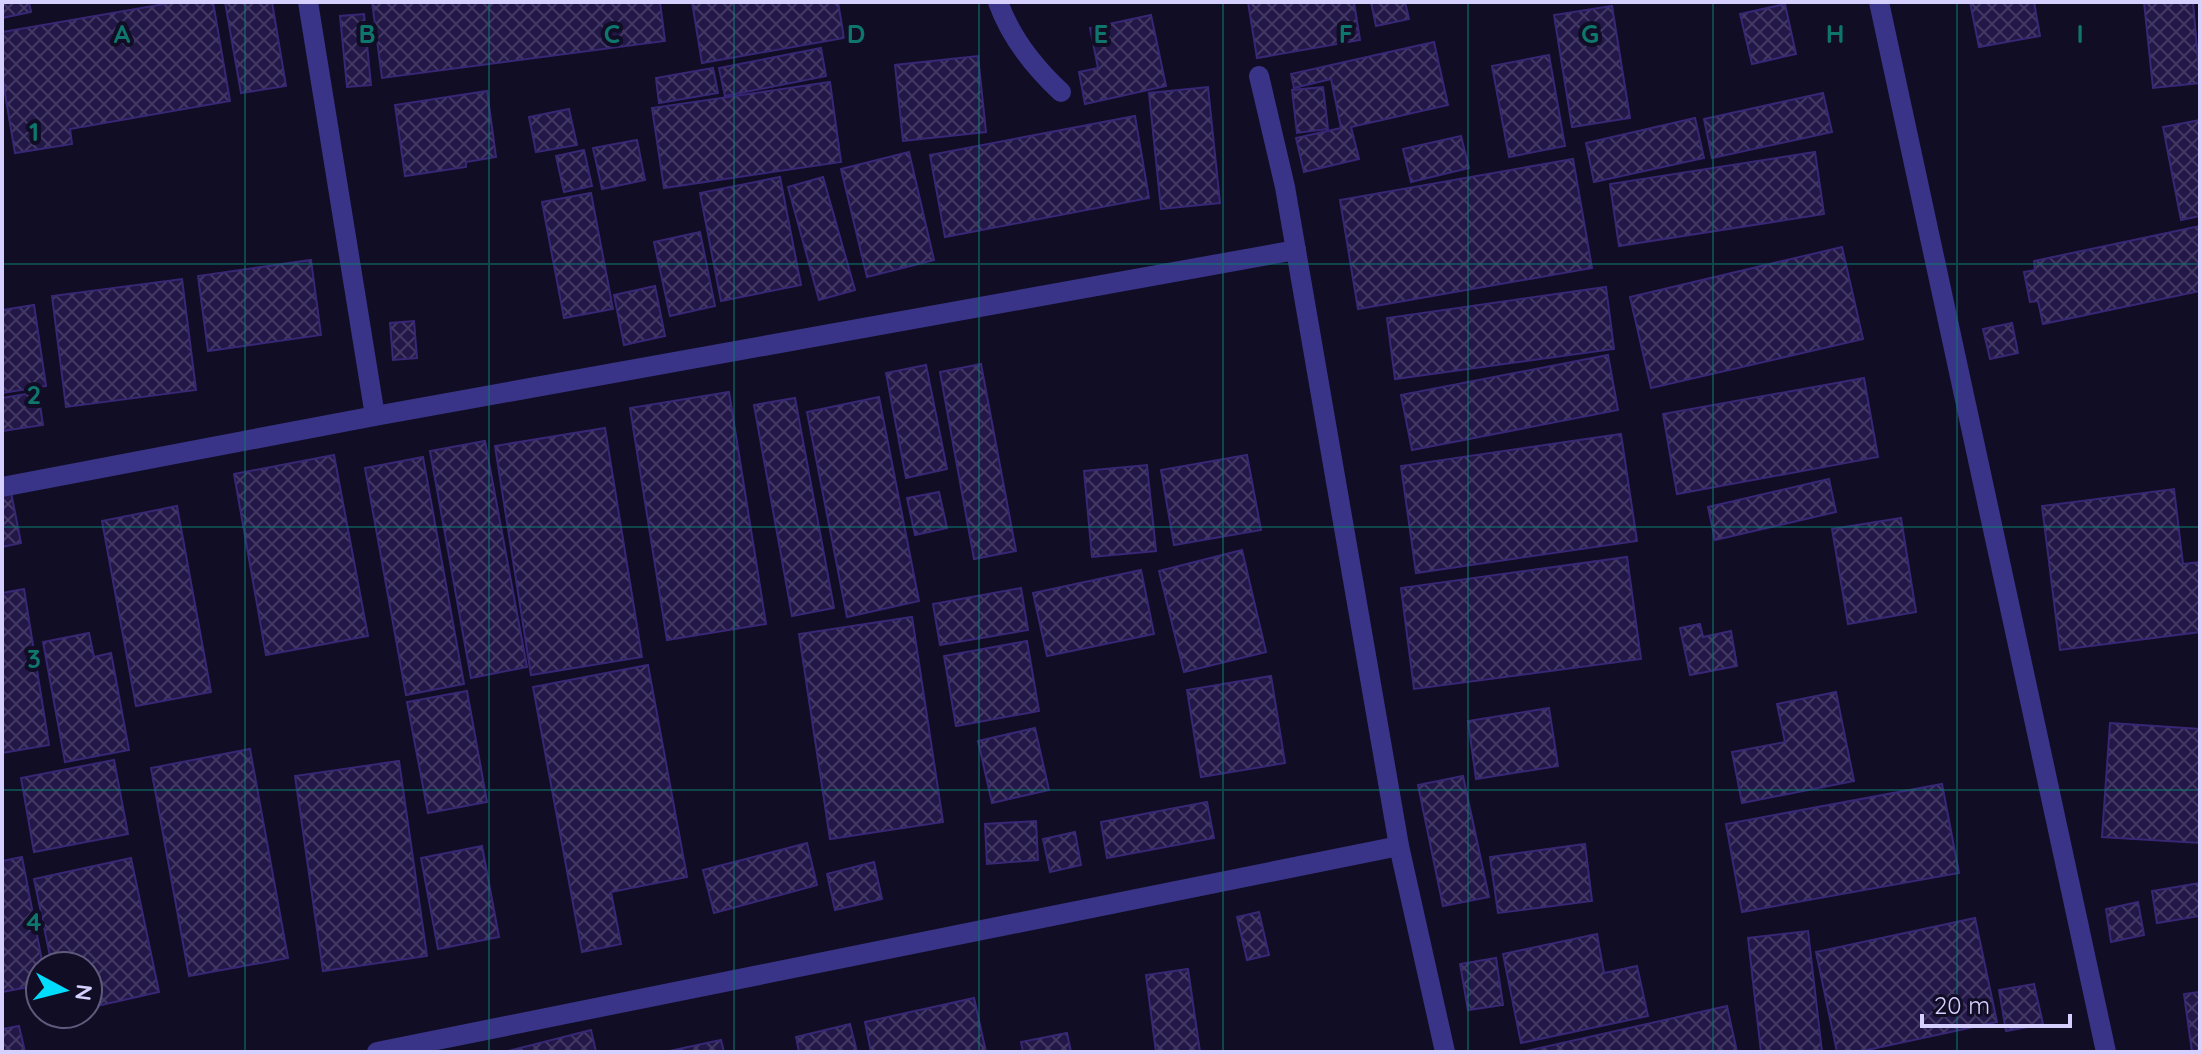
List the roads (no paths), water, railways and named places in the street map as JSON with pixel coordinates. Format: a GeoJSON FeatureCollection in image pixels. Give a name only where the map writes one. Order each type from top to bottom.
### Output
{"type":"FeatureCollection","features":[{"type":"Feature","properties":{"kind":"street"},"geometry":{"type":"LineString","coordinates":[[308,2],[375,416]]}},
{"type":"Feature","properties":{"kind":"street"},"geometry":{"type":"LineString","coordinates":[[998,2],[1024,52],[1040,73],[1061,92]]}},
{"type":"Feature","properties":{"kind":"street"},"geometry":{"type":"LineString","coordinates":[[1879,2],[2106,1052]]}},
{"type":"Feature","properties":{"kind":"street"},"geometry":{"type":"LineString","coordinates":[[1259,76],[1276,140],[1399,846],[1445,1052]]}},
{"type":"Feature","properties":{"kind":"street"},"geometry":{"type":"LineString","coordinates":[[2,487],[375,416],[1296,250]]}},
{"type":"Feature","properties":{"kind":"street"},"geometry":{"type":"LineString","coordinates":[[377,1052],[1399,846]]}}]}
